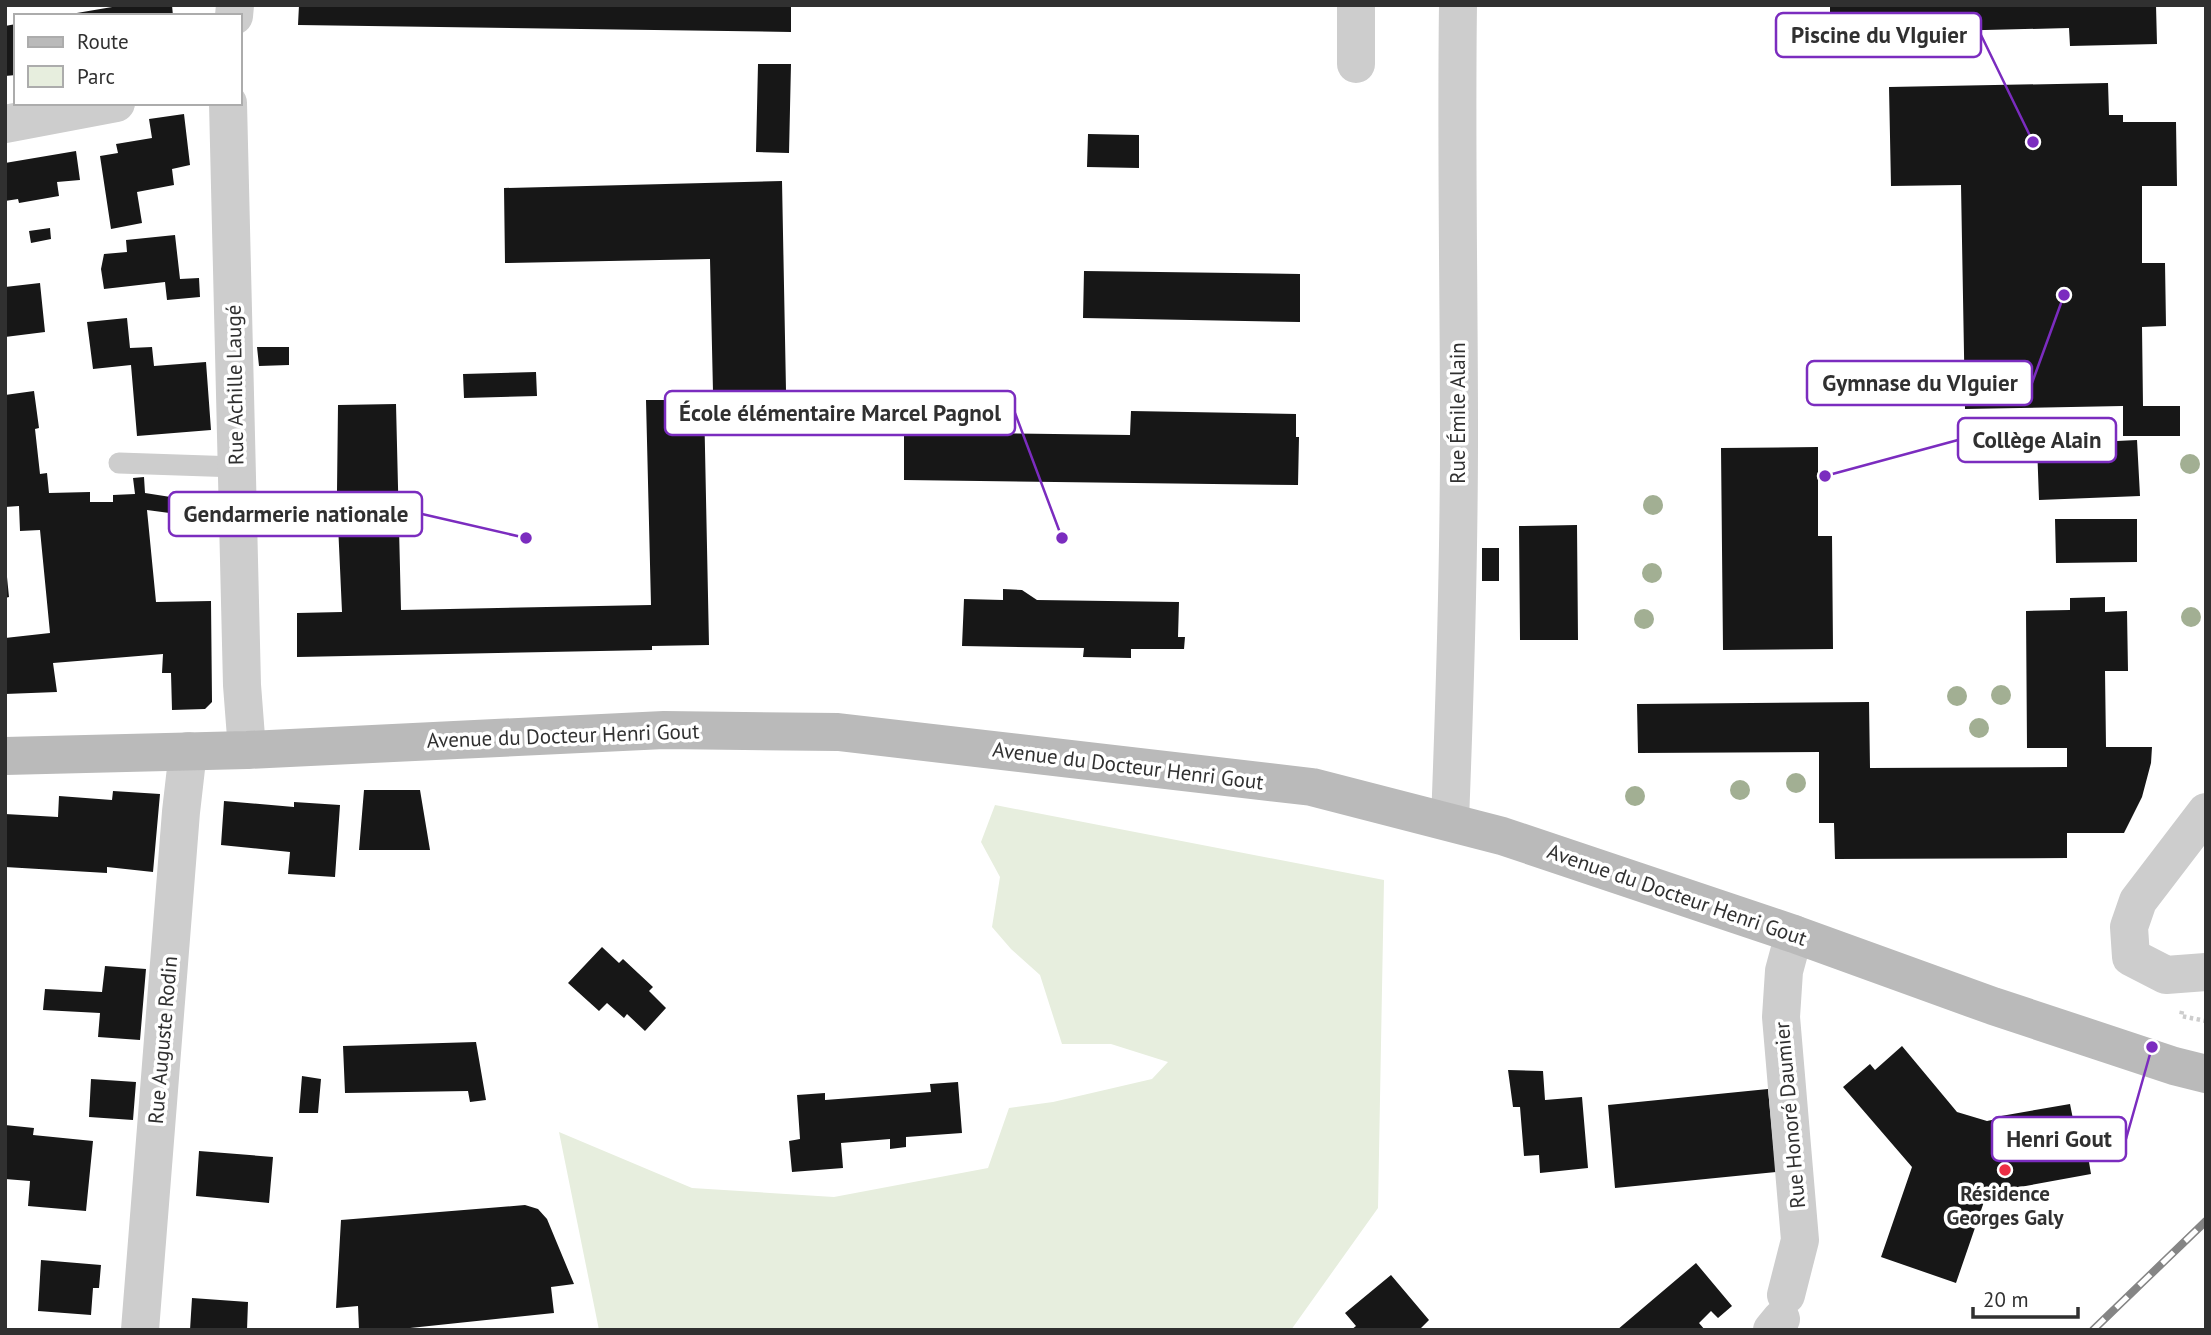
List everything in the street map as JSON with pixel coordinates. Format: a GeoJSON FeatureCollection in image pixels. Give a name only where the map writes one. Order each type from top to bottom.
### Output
{"type":"FeatureCollection","features":[{"type":"Feature","properties":{"kind":"main road","name":"Avenue du Docteur Henri Gout"},"geometry":{"type":"LineString","coordinates":[[5,756],[247,750],[663,730],[838,732],[1312,787],[1502,836],[1794,934],[1993,1006],[2174,1066],[2206,1074]]}},
{"type":"Feature","properties":{"kind":"street"},"geometry":{"type":"LineString","coordinates":[[1356,5],[1356,64]]}},
{"type":"Feature","properties":{"kind":"street","name":"Rue Émile Alain"},"geometry":{"type":"LineString","coordinates":[[1450,821],[1458,476],[1458,5]]}},
{"type":"Feature","properties":{"kind":"street"},"geometry":{"type":"LineString","coordinates":[[5,124],[105,105]]}},
{"type":"Feature","properties":{"kind":"street","name":"Rue Achille Laugé"},"geometry":{"type":"LineString","coordinates":[[228,105],[242,685],[247,750]]}},
{"type":"Feature","properties":{"kind":"street","name":"Rue Auguste Rodin"},"geometry":{"type":"LineString","coordinates":[[140,1330],[188,751]]}},
{"type":"Feature","properties":{"kind":"street"},"geometry":{"type":"LineString","coordinates":[[2206,812],[2138,901],[2129,927],[2131,957],[2166,975],[2206,972]]}},
{"type":"Feature","properties":{"kind":"street","name":"Rue Honoré Daumier"},"geometry":{"type":"LineString","coordinates":[[1780,1315],[1800,1240],[1782,1017],[1784,971],[1794,934]]}},
{"type":"Feature","properties":{"kind":"lane"},"geometry":{"type":"LineString","coordinates":[[119,463],[237,467]]}},
{"type":"Feature","properties":{"kind":"green space"},"geometry":{"type":"Polygon","coordinates":[[[995,805],[1384,880],[1378,1208],[1291,1330],[599,1330],[559,1132],[692,1188],[834,1197],[988,1168],[1009,1108],[1053,1102],[1152,1079],[1168,1062],[1111,1044],[1062,1044],[1040,975],[1011,949],[992,927],[1000,877],[981,842],[995,805]]]}},
{"type":"Feature","properties":{"kind":"building"},"geometry":{"type":"Polygon","coordinates":[[[124,5],[172,5],[173,14],[71,14],[124,5]]]}},
{"type":"Feature","properties":{"kind":"building"},"geometry":{"type":"Polygon","coordinates":[[[299,5],[791,5],[791,32],[298,25],[299,5]]]}},
{"type":"Feature","properties":{"kind":"building"},"geometry":{"type":"Polygon","coordinates":[[[1830,5],[2156,5],[2157,44],[2070,46],[2069,28],[1867,33],[1868,50],[1830,51],[1830,5]]]}},
{"type":"Feature","properties":{"kind":"building"},"geometry":{"type":"Polygon","coordinates":[[[14,24],[14,75],[5,76],[5,26],[14,24]]]}},
{"type":"Feature","properties":{"kind":"building"},"geometry":{"type":"Polygon","coordinates":[[[758,64],[791,64],[789,153],[756,152],[758,64]]]}},
{"type":"Feature","properties":{"kind":"building"},"geometry":{"type":"Polygon","coordinates":[[[2108,83],[2109,115],[2123,115],[2123,122],[2176,122],[2177,186],[2142,186],[2142,263],[2165,263],[2166,326],[2142,327],[2143,406],[2180,406],[2180,436],[2123,436],[2123,406],[1965,409],[1961,185],[1891,186],[1889,87],[2108,83]]]}},
{"type":"Feature","properties":{"kind":"building"},"geometry":{"type":"Polygon","coordinates":[[[184,114],[190,165],[172,169],[174,185],[137,192],[142,223],[111,229],[100,156],[118,153],[116,144],[152,138],[149,119],[184,114]]]}},
{"type":"Feature","properties":{"kind":"building"},"geometry":{"type":"Polygon","coordinates":[[[1088,134],[1139,135],[1139,168],[1087,167],[1088,134]]]}},
{"type":"Feature","properties":{"kind":"building"},"geometry":{"type":"Polygon","coordinates":[[[76,151],[80,180],[57,182],[59,196],[19,203],[18,199],[5,201],[5,163],[76,151]]]}},
{"type":"Feature","properties":{"kind":"building"},"geometry":{"type":"Polygon","coordinates":[[[782,181],[786,390],[713,392],[710,259],[505,263],[504,188],[782,181]]]}},
{"type":"Feature","properties":{"kind":"building"},"geometry":{"type":"Polygon","coordinates":[[[50,228],[51,239],[31,243],[29,231],[50,228]]]}},
{"type":"Feature","properties":{"kind":"building"},"geometry":{"type":"Polygon","coordinates":[[[175,235],[180,279],[199,278],[200,297],[167,300],[165,282],[104,289],[101,269],[104,254],[127,252],[126,240],[175,235]]]}},
{"type":"Feature","properties":{"kind":"building"},"geometry":{"type":"Polygon","coordinates":[[[1084,271],[1300,274],[1300,322],[1083,318],[1084,271]]]}},
{"type":"Feature","properties":{"kind":"building"},"geometry":{"type":"Polygon","coordinates":[[[40,283],[45,332],[5,337],[5,287],[40,283]]]}},
{"type":"Feature","properties":{"kind":"building"},"geometry":{"type":"Polygon","coordinates":[[[127,318],[130,348],[152,347],[154,366],[206,362],[211,430],[137,436],[131,365],[93,369],[87,322],[127,318]]]}},
{"type":"Feature","properties":{"kind":"building"},"geometry":{"type":"Polygon","coordinates":[[[257,347],[289,347],[289,365],[259,366],[257,347]]]}},
{"type":"Feature","properties":{"kind":"building"},"geometry":{"type":"Polygon","coordinates":[[[536,372],[537,396],[464,398],[463,374],[536,372]]]}},
{"type":"Feature","properties":{"kind":"building"},"geometry":{"type":"Polygon","coordinates":[[[34,391],[39,428],[35,429],[40,474],[47,473],[49,493],[90,492],[90,502],[113,502],[113,495],[135,494],[133,478],[144,477],[145,493],[177,498],[177,514],[147,510],[156,602],[211,601],[212,702],[205,709],[172,710],[171,673],[162,673],[163,654],[53,663],[57,692],[5,694],[5,638],[50,633],[40,530],[20,531],[19,506],[5,507],[5,395],[34,391]]]}},
{"type":"Feature","properties":{"kind":"building"},"geometry":{"type":"Polygon","coordinates":[[[646,400],[704,400],[709,645],[652,646],[652,650],[297,657],[297,613],[342,612],[338,524],[340,491],[337,491],[338,405],[396,404],[401,610],[651,605],[646,400]]]}},
{"type":"Feature","properties":{"kind":"building"},"geometry":{"type":"Polygon","coordinates":[[[1131,411],[1296,414],[1296,437],[1299,437],[1298,485],[904,480],[904,432],[1130,435],[1131,411]]]}},
{"type":"Feature","properties":{"kind":"building"},"geometry":{"type":"Polygon","coordinates":[[[2137,440],[2140,496],[2039,500],[2037,445],[2137,440]]]}},
{"type":"Feature","properties":{"kind":"building"},"geometry":{"type":"Polygon","coordinates":[[[1818,447],[1818,536],[1832,536],[1833,649],[1723,650],[1721,448],[1818,447]]]}},
{"type":"Feature","properties":{"kind":"building"},"geometry":{"type":"Polygon","coordinates":[[[2055,519],[2137,519],[2137,562],[2056,563],[2055,519]]]}},
{"type":"Feature","properties":{"kind":"building"},"geometry":{"type":"Polygon","coordinates":[[[1577,525],[1578,640],[1520,640],[1519,526],[1577,525]]]}},
{"type":"Feature","properties":{"kind":"building"},"geometry":{"type":"Polygon","coordinates":[[[1482,548],[1499,548],[1499,581],[1482,581],[1482,548]]]}},
{"type":"Feature","properties":{"kind":"building"},"geometry":{"type":"Polygon","coordinates":[[[5,577],[9,597],[5,598],[5,577]]]}},
{"type":"Feature","properties":{"kind":"building"},"geometry":{"type":"Polygon","coordinates":[[[1003,589],[1022,590],[1037,600],[1179,602],[1178,637],[1185,637],[1184,649],[1131,649],[1131,658],[1083,657],[1084,648],[962,646],[964,599],[1003,600],[1003,589]]]}},
{"type":"Feature","properties":{"kind":"building"},"geometry":{"type":"Polygon","coordinates":[[[2105,597],[2105,612],[2127,611],[2128,671],[2105,671],[2106,747],[2152,747],[2151,763],[2142,797],[2124,833],[2067,833],[2067,858],[1835,859],[1834,823],[1819,823],[1819,752],[1638,753],[1637,704],[1869,702],[1870,768],[2067,767],[2067,748],[2027,748],[2026,611],[2070,610],[2070,598],[2105,597]]]}},
{"type":"Feature","properties":{"kind":"building"},"geometry":{"type":"Polygon","coordinates":[[[364,790],[420,790],[430,850],[359,850],[364,790]]]}},
{"type":"Feature","properties":{"kind":"building"},"geometry":{"type":"Polygon","coordinates":[[[113,791],[160,794],[153,872],[107,867],[107,873],[5,867],[5,814],[58,817],[59,796],[112,800],[113,791]]]}},
{"type":"Feature","properties":{"kind":"building"},"geometry":{"type":"Polygon","coordinates":[[[224,801],[294,807],[294,802],[340,805],[335,877],[288,874],[290,852],[221,845],[224,801]]]}},
{"type":"Feature","properties":{"kind":"building"},"geometry":{"type":"Polygon","coordinates":[[[602,947],[619,963],[623,959],[653,987],[649,991],[666,1008],[645,1031],[627,1014],[624,1018],[607,1003],[599,1011],[568,983],[602,947]]]}},
{"type":"Feature","properties":{"kind":"building"},"geometry":{"type":"Polygon","coordinates":[[[105,966],[146,969],[140,1040],[98,1037],[100,1013],[43,1010],[45,989],[102,992],[105,966]]]}},
{"type":"Feature","properties":{"kind":"building"},"geometry":{"type":"Polygon","coordinates":[[[476,1042],[486,1100],[470,1102],[468,1091],[345,1093],[343,1046],[476,1042]]]}},
{"type":"Feature","properties":{"kind":"building","name":"Résidence Georges Galy"},"geometry":{"type":"Polygon","coordinates":[[[1902,1046],[1957,1112],[1987,1121],[2070,1104],[2077,1139],[2085,1138],[2091,1174],[1987,1193],[1956,1283],[1881,1257],[1912,1167],[1843,1087],[1870,1064],[1875,1070],[1902,1046]]]}},
{"type":"Feature","properties":{"kind":"building"},"geometry":{"type":"Polygon","coordinates":[[[1508,1070],[1543,1071],[1545,1100],[1582,1097],[1588,1168],[1540,1173],[1539,1155],[1524,1156],[1520,1107],[1513,1107],[1508,1070]]]}},
{"type":"Feature","properties":{"kind":"building"},"geometry":{"type":"Polygon","coordinates":[[[302,1076],[321,1079],[318,1113],[299,1113],[302,1076]]]}},
{"type":"Feature","properties":{"kind":"building"},"geometry":{"type":"Polygon","coordinates":[[[91,1079],[136,1082],[133,1120],[89,1117],[91,1079]]]}},
{"type":"Feature","properties":{"kind":"building"},"geometry":{"type":"Polygon","coordinates":[[[958,1082],[962,1133],[906,1137],[906,1147],[890,1149],[890,1139],[841,1143],[843,1168],[792,1172],[789,1141],[800,1139],[797,1095],[825,1093],[825,1100],[931,1092],[930,1084],[958,1082]]]}},
{"type":"Feature","properties":{"kind":"building"},"geometry":{"type":"Polygon","coordinates":[[[1768,1089],[1776,1172],[1615,1188],[1608,1105],[1768,1089]]]}},
{"type":"Feature","properties":{"kind":"building"},"geometry":{"type":"Polygon","coordinates":[[[5,1125],[34,1128],[33,1135],[93,1141],[86,1211],[28,1206],[30,1181],[5,1179],[5,1125]]]}},
{"type":"Feature","properties":{"kind":"building"},"geometry":{"type":"Polygon","coordinates":[[[199,1151],[273,1157],[269,1203],[196,1196],[199,1151]]]}},
{"type":"Feature","properties":{"kind":"building"},"geometry":{"type":"Polygon","coordinates":[[[525,1205],[538,1209],[547,1219],[574,1284],[551,1287],[554,1313],[391,1330],[359,1330],[358,1306],[336,1308],[341,1220],[525,1205]]]}},
{"type":"Feature","properties":{"kind":"building"},"geometry":{"type":"Polygon","coordinates":[[[41,1260],[101,1265],[99,1288],[93,1288],[91,1315],[38,1311],[41,1260]]]}},
{"type":"Feature","properties":{"kind":"building"},"geometry":{"type":"Polygon","coordinates":[[[1696,1263],[1732,1306],[1718,1318],[1711,1311],[1699,1323],[1705,1330],[1617,1330],[1696,1263]]]}},
{"type":"Feature","properties":{"kind":"building"},"geometry":{"type":"Polygon","coordinates":[[[1391,1275],[1429,1320],[1419,1330],[1351,1330],[1356,1326],[1345,1313],[1391,1275]]]}},
{"type":"Feature","properties":{"kind":"building"},"geometry":{"type":"Polygon","coordinates":[[[192,1298],[248,1302],[247,1330],[190,1330],[192,1298]]]}},
{"type":"Feature","properties":{"kind":"railway"},"geometry":{"type":"LineString","coordinates":[[2093,1330],[2206,1221]]}},
{"type":"Feature","properties":{"kind":"place","name":"Piscine du VIguier"},"geometry":{"type":"Point","coordinates":[2033,142]}},
{"type":"Feature","properties":{"kind":"place","name":"Gymnase du VIguier"},"geometry":{"type":"Point","coordinates":[2064,295]}},
{"type":"Feature","properties":{"kind":"place","name":"Collège Alain"},"geometry":{"type":"Point","coordinates":[1825,476]}},
{"type":"Feature","properties":{"kind":"place","name":"Gendarmerie nationale"},"geometry":{"type":"Point","coordinates":[526,538]}},
{"type":"Feature","properties":{"kind":"place","name":"École élémentaire Marcel Pagnol"},"geometry":{"type":"Point","coordinates":[1062,538]}},
{"type":"Feature","properties":{"kind":"place","name":"Henri Gout"},"geometry":{"type":"Point","coordinates":[2152,1047]}},
{"type":"Feature","properties":{"kind":"place","name":"Résidence Georges Galy"},"geometry":{"type":"Point","coordinates":[2005,1170]}}]}
